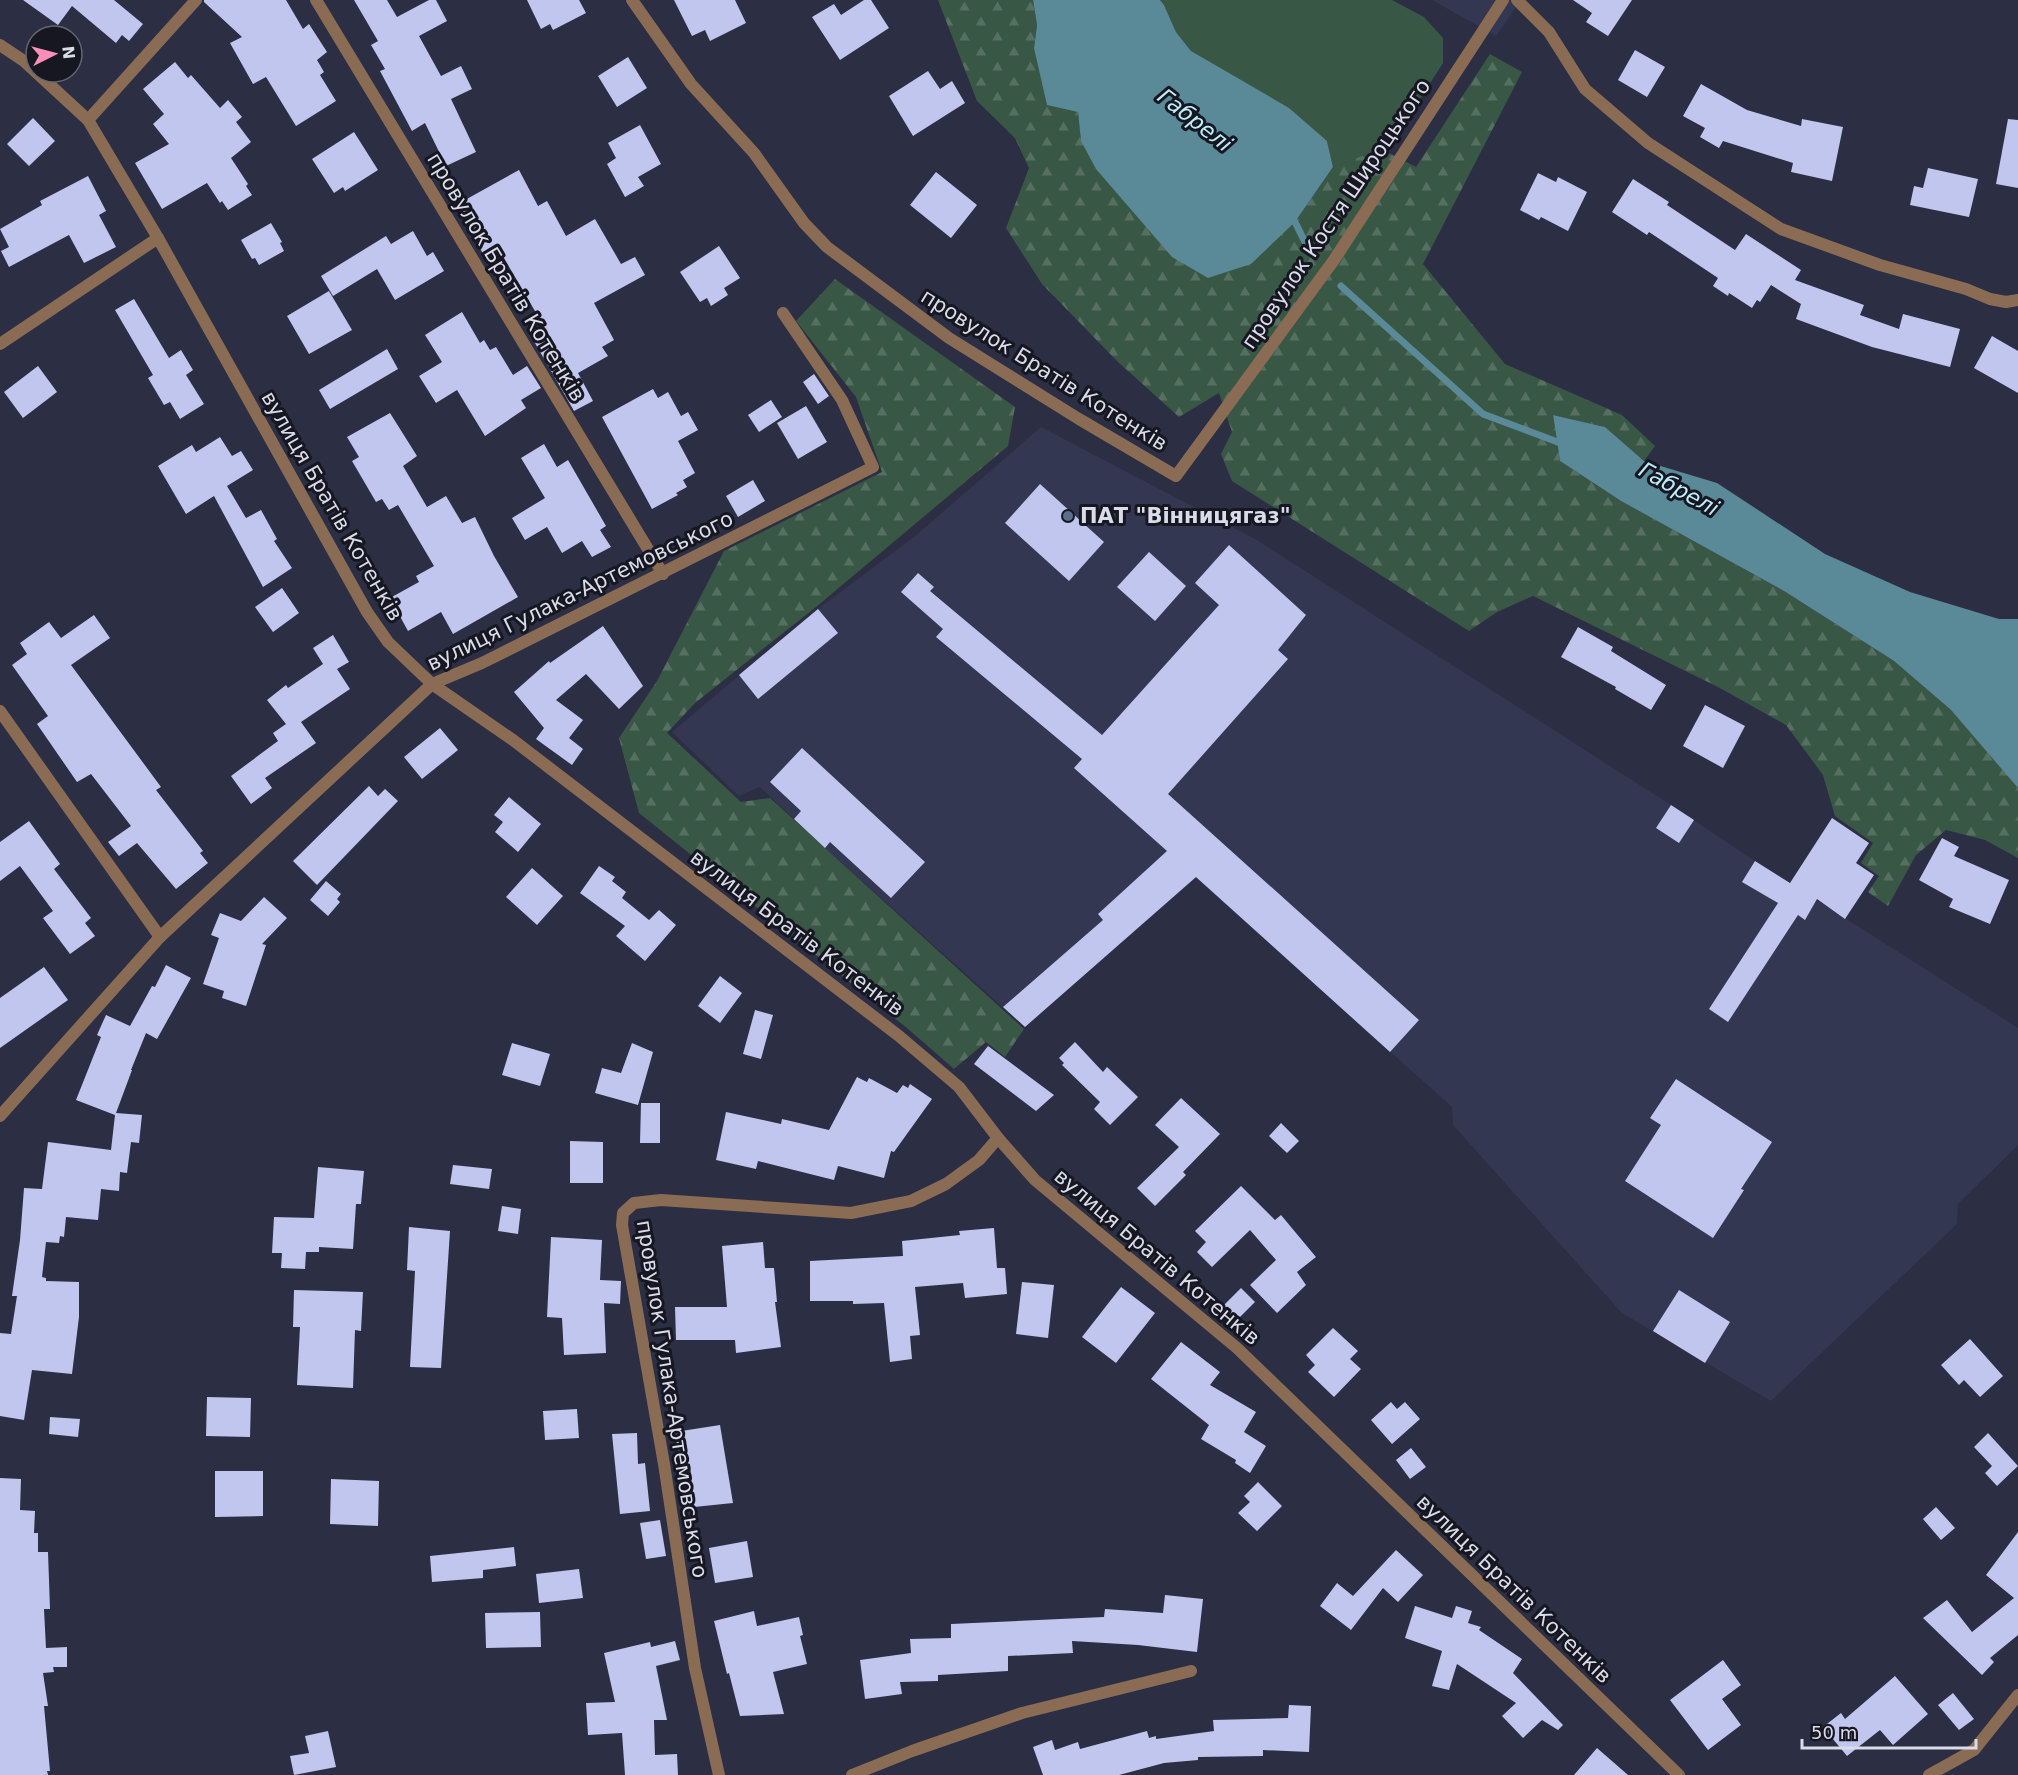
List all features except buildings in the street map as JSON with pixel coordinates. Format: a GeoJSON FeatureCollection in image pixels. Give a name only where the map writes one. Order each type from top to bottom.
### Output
{"type":"FeatureCollection","features":[{"type":"Feature","properties":{"kind":"street"},"geometry":{"type":"LineString","coordinates":[[88,120],[196,0]]}},
{"type":"Feature","properties":{"kind":"street","name":"провулок Братів Котенків"},"geometry":{"type":"LineString","coordinates":[[316,0],[663,573]]}},
{"type":"Feature","properties":{"kind":"street","name":"провулок Братів Котенків"},"geometry":{"type":"LineString","coordinates":[[632,0],[691,84],[754,153],[804,223],[827,247],[949,338],[1176,476]]}},
{"type":"Feature","properties":{"kind":"street","name":"провулок Костя Широцького"},"geometry":{"type":"LineString","coordinates":[[1176,476],[1334,260],[1503,0]]}},
{"type":"Feature","properties":{"kind":"street"},"geometry":{"type":"LineString","coordinates":[[1517,0],[1549,32],[1585,89],[1648,143],[1781,229],[1880,265],[1966,289],[1990,299],[2006,302],[2018,300]]}},
{"type":"Feature","properties":{"kind":"street","name":"вулиця Братів Котенків"},"geometry":{"type":"LineString","coordinates":[[0,45],[24,61],[88,120],[158,238],[367,612],[388,642],[432,684],[513,740],[899,1036],[959,1087],[998,1138],[1035,1180],[1238,1348],[1679,1775]]}},
{"type":"Feature","properties":{"kind":"street"},"geometry":{"type":"LineString","coordinates":[[0,344],[158,238]]}},
{"type":"Feature","properties":{"kind":"street","name":"вулиця Гулака-Артемовського"},"geometry":{"type":"LineString","coordinates":[[0,1116],[160,937],[432,684],[482,663],[873,467],[842,400],[783,313]]}},
{"type":"Feature","properties":{"kind":"street"},"geometry":{"type":"LineString","coordinates":[[0,711],[160,937]]}},
{"type":"Feature","properties":{"kind":"street","name":"провулок Гулака-Артемовського"},"geometry":{"type":"LineString","coordinates":[[719,1775],[695,1668],[664,1464],[622,1225],[622,1213],[634,1203],[661,1200],[851,1213],[911,1201],[946,1184],[978,1160],[998,1138]]}},
{"type":"Feature","properties":{"kind":"street"},"geometry":{"type":"LineString","coordinates":[[852,1775],[912,1751],[1022,1713],[1191,1671]]}},
{"type":"Feature","properties":{"kind":"street"},"geometry":{"type":"LineString","coordinates":[[1929,1775],[1974,1750],[2018,1695]]}},
{"type":"Feature","properties":{"kind":"shaded area"},"geometry":{"type":"Polygon","coordinates":[[[1432,0],[1521,0],[1496,36],[1432,0]]]}},
{"type":"Feature","properties":{"kind":"shaded area"},"geometry":{"type":"Polygon","coordinates":[[[1041,427],[1255,539],[2018,1028],[2018,1145],[1958,1204],[1957,1224],[1771,1401],[1622,1313],[1453,1125],[1452,1107],[1196,878],[1025,1027],[760,787],[739,796],[672,732],[818,609],[914,537],[1041,427]]]}},
{"type":"Feature","properties":{"kind":"green space"},"geometry":{"type":"Polygon","coordinates":[[[938,0],[1033,0],[1037,25],[1034,48],[1078,112],[1081,141],[1295,222],[1333,167],[1381,149],[1416,167],[1490,54],[1522,72],[1423,264],[1505,364],[1622,415],[1655,446],[1644,461],[1605,427],[1553,415],[1560,461],[1621,501],[1784,591],[1894,661],[1951,710],[2018,787],[2018,858],[1985,840],[1946,830],[1916,855],[1888,906],[1868,892],[1879,876],[1861,863],[1873,843],[1835,816],[1823,775],[1786,725],[1720,688],[1533,596],[1497,612],[1469,631],[1232,481],[1221,454],[1232,432],[1219,393],[1179,417],[1117,361],[1042,284],[1006,228],[1029,168],[1015,138],[977,101],[938,0]]]}},
{"type":"Feature","properties":{"kind":"green space"},"geometry":{"type":"Polygon","coordinates":[[[1160,0],[1392,0],[1424,17],[1443,38],[1443,63],[1386,152],[1381,150],[1333,167],[1327,141],[1191,51],[1176,32],[1160,0]]]}},
{"type":"Feature","properties":{"kind":"green space"},"geometry":{"type":"Polygon","coordinates":[[[835,279],[1015,407],[1008,446],[816,607],[695,703],[667,733],[741,802],[770,798],[1024,1029],[1005,1057],[986,1042],[954,1069],[907,1028],[639,813],[619,738],[657,681],[724,551],[882,472],[856,397],[796,321],[835,279]]]}},
{"type":"Feature","properties":{"kind":"water"},"geometry":{"type":"Polygon","coordinates":[[[1033,0],[1160,0],[1176,32],[1191,51],[1289,108],[1327,141],[1333,167],[1295,222],[1251,264],[1208,278],[1172,257],[1096,169],[1081,141],[1078,112],[1047,105],[1034,48],[1037,25],[1033,0]]]}},
{"type":"Feature","properties":{"kind":"water"},"geometry":{"type":"Polygon","coordinates":[[[1553,415],[1605,427],[1644,461],[1717,483],[1825,554],[1910,592],[1999,619],[2018,619],[2018,788],[1951,710],[1894,661],[1784,591],[1621,501],[1560,461],[1553,415]]]}},
{"type":"Feature","properties":{"kind":"waterway","name":"Габрелі"},"geometry":{"type":"LineString","coordinates":[[1289,218],[1295,222],[1308,248]]}},
{"type":"Feature","properties":{"kind":"waterway","name":"Габрелі"},"geometry":{"type":"LineString","coordinates":[[1341,286],[1483,414],[1563,444]]}},
{"type":"Feature","properties":{"kind":"place","name":"ПАТ \"Вінницягаз\""},"geometry":{"type":"Point","coordinates":[1068,516]}}]}
